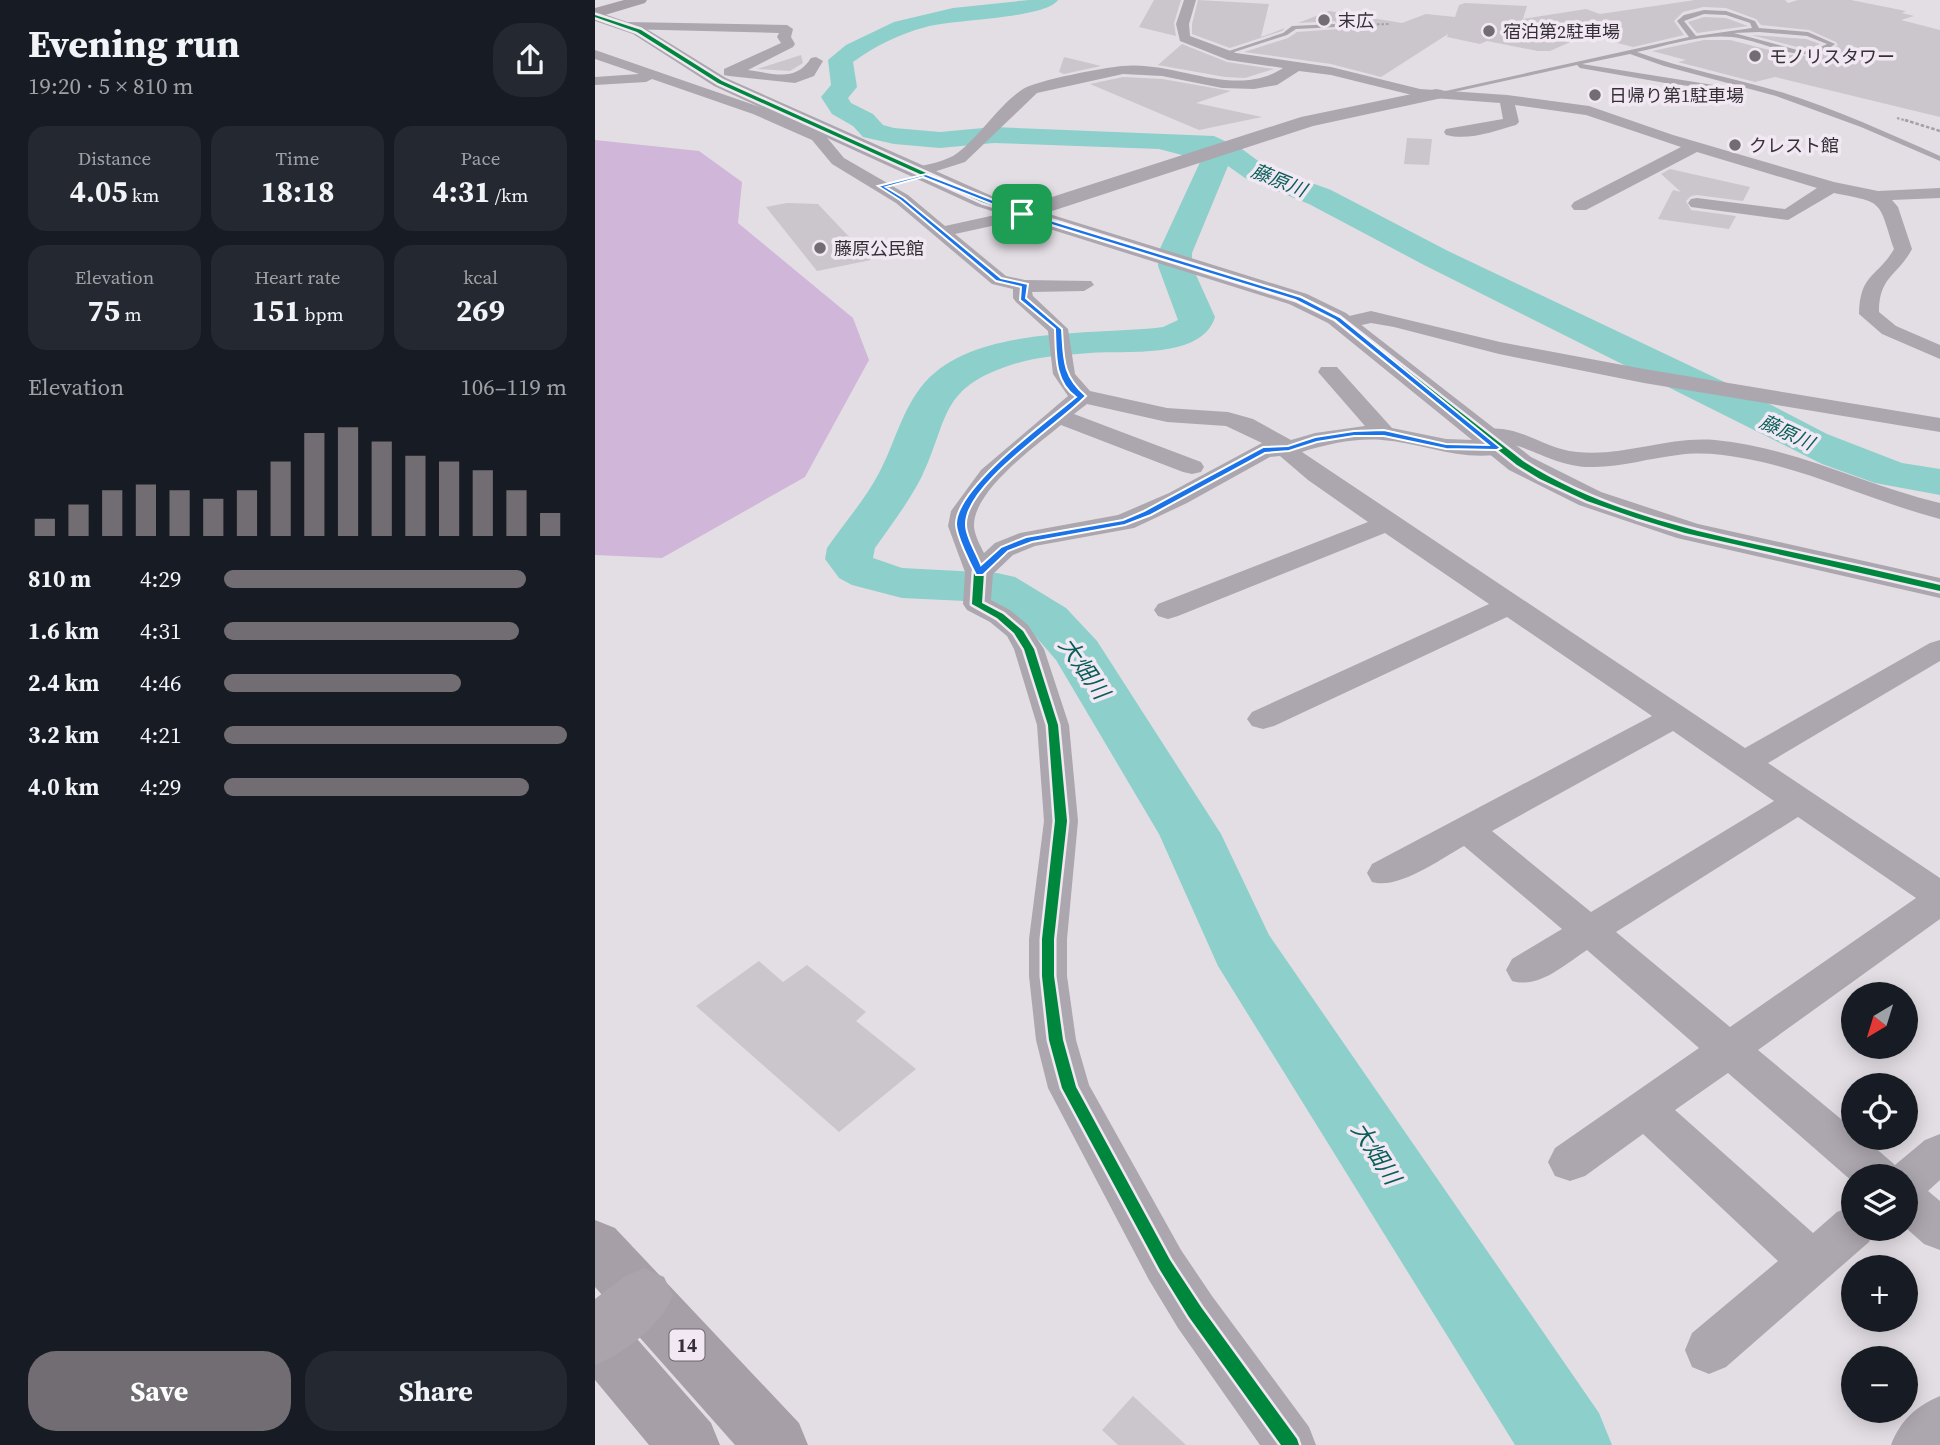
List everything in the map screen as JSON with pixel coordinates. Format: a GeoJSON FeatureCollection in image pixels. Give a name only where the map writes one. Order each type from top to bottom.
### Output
{"type":"FeatureCollection","features":[{"type":"Feature","properties":{"kind":"highway"},"geometry":{"type":"LineString","coordinates":[[595,1336],[644,1296]]}},
{"type":"Feature","properties":{"kind":"main road"},"geometry":{"type":"LineString","coordinates":[[595,7],[620,0]]}},
{"type":"Feature","properties":{"kind":"main road"},"geometry":{"type":"LineString","coordinates":[[595,15],[640,0]]}},
{"type":"Feature","properties":{"kind":"main road","name":"14"},"geometry":{"type":"LineString","coordinates":[[595,1246],[644,1296],[777,1445]]}},
{"type":"Feature","properties":{"kind":"main road"},"geometry":{"type":"LineString","coordinates":[[595,1336],[689,1445]]}},
{"type":"Feature","properties":{"kind":"street"},"geometry":{"type":"LineString","coordinates":[[1190,0],[1182,33],[1191,41],[1223,54],[1331,71],[1401,89],[1507,99],[1588,111],[1831,187],[1878,196],[1940,193]]}},
{"type":"Feature","properties":{"kind":"street"},"geometry":{"type":"LineString","coordinates":[[595,15],[658,41],[707,75],[921,174],[1022,214],[1298,299],[1343,323],[1490,442],[1541,476],[1588,498],[1704,537],[1940,588]]}},
{"type":"Feature","properties":{"kind":"street"},"geometry":{"type":"LineString","coordinates":[[627,26],[787,29],[784,37],[788,44],[733,72]]}},
{"type":"Feature","properties":{"kind":"street"},"geometry":{"type":"LineString","coordinates":[[595,54],[758,111],[818,137],[838,162],[902,199],[999,280],[1025,286],[1084,285]]}},
{"type":"Feature","properties":{"kind":"street"},"geometry":{"type":"LineString","coordinates":[[707,75],[733,72],[795,79],[809,73],[816,61]]}},
{"type":"Feature","properties":{"kind":"street"},"geometry":{"type":"LineString","coordinates":[[881,186],[960,159],[1032,90],[1106,72],[1154,71],[1244,86],[1272,82],[1295,67]]}},
{"type":"Feature","properties":{"kind":"street"},"geometry":{"type":"LineString","coordinates":[[595,81],[658,77]]}},
{"type":"Feature","properties":{"kind":"street"},"geometry":{"type":"LineString","coordinates":[[941,232],[1022,214],[1307,121],[1436,94]]}},
{"type":"Feature","properties":{"kind":"street"},"geometry":{"type":"LineString","coordinates":[[1452,132],[1473,131],[1511,122],[1507,99]]}},
{"type":"Feature","properties":{"kind":"street"},"geometry":{"type":"LineString","coordinates":[[1580,206],[1694,146]]}},
{"type":"Feature","properties":{"kind":"street"},"geometry":{"type":"LineString","coordinates":[[1697,203],[1788,215],[1831,187]]}},
{"type":"Feature","properties":{"kind":"street"},"geometry":{"type":"LineString","coordinates":[[1878,196],[1889,207],[1903,249],[1900,256],[1876,278],[1868,301],[1869,313],[1889,330],[1940,353]]}},
{"type":"Feature","properties":{"kind":"street"},"geometry":{"type":"LineString","coordinates":[[1025,286],[1023,299],[1051,320],[1058,329],[1060,360],[1065,379],[1072,390],[1082,396],[1167,415],[1229,419],[1245,424],[1289,449],[1292,456],[1388,523],[1940,898],[1570,1162]]}},
{"type":"Feature","properties":{"kind":"street"},"geometry":{"type":"LineString","coordinates":[[1343,323],[1371,317],[1395,321],[1499,348],[1644,376],[1940,425]]}},
{"type":"Feature","properties":{"kind":"street"},"geometry":{"type":"LineString","coordinates":[[1329,372],[1384,433]]}},
{"type":"Feature","properties":{"kind":"street"},"geometry":{"type":"LineString","coordinates":[[1082,396],[986,478],[964,513],[961,526],[979,581],[977,604],[1000,616],[1018,631],[1028,649],[1053,725],[1062,821],[1048,939],[1048,976],[1056,1040],[1069,1087],[1165,1265],[1195,1312],[1291,1445]]}},
{"type":"Feature","properties":{"kind":"street"},"geometry":{"type":"LineString","coordinates":[[1060,417],[1192,467]]}},
{"type":"Feature","properties":{"kind":"street"},"geometry":{"type":"LineString","coordinates":[[979,581],[1004,549],[1029,539],[1125,522],[1178,498],[1263,450],[1289,449],[1315,440],[1354,433],[1384,433],[1446,446],[1490,442],[1505,435],[1558,456],[1578,459],[1602,459],[1686,447],[1728,448],[1809,468],[1888,497],[1940,511]]}},
{"type":"Feature","properties":{"kind":"street"},"geometry":{"type":"LineString","coordinates":[[1168,610],[1388,523]]}},
{"type":"Feature","properties":{"kind":"street"},"geometry":{"type":"LineString","coordinates":[[1263,719],[1510,605]]}},
{"type":"Feature","properties":{"kind":"street"},"geometry":{"type":"LineString","coordinates":[[1744,763],[1940,649]]}},
{"type":"Feature","properties":{"kind":"street"},"geometry":{"type":"LineString","coordinates":[[1385,873],[1675,717]]}},
{"type":"Feature","properties":{"kind":"street"},"geometry":{"type":"LineString","coordinates":[[1525,970],[1799,801]]}},
{"type":"Feature","properties":{"kind":"street"},"geometry":{"type":"LineString","coordinates":[[1467,829],[1864,1164]]}},
{"type":"Feature","properties":{"kind":"street"},"geometry":{"type":"LineString","coordinates":[[1645,1109],[1812,1262]]}},
{"type":"Feature","properties":{"kind":"street"},"geometry":{"type":"LineString","coordinates":[[1918,1172],[1940,1153]]}},
{"type":"Feature","properties":{"kind":"street"},"geometry":{"type":"LineString","coordinates":[[1918,1210],[1940,1229]]}},
{"type":"Feature","properties":{"kind":"street"},"geometry":{"type":"LineString","coordinates":[[1709,1350],[1841,1237]]}},
{"type":"Feature","properties":{"kind":"street"},"geometry":{"type":"LineString","coordinates":[[1916,1445],[1940,1421]]}},
{"type":"Feature","properties":{"kind":"lane"},"geometry":{"type":"LineString","coordinates":[[1693,39],[1692,34],[1680,21],[1683,17],[1696,13],[1736,14],[1753,22],[1756,29]]}},
{"type":"Feature","properties":{"kind":"lane"},"geometry":{"type":"LineString","coordinates":[[1223,54],[1285,34],[1294,27],[1335,26]]}},
{"type":"Feature","properties":{"kind":"lane"},"geometry":{"type":"LineString","coordinates":[[1436,94],[1716,33],[1756,29],[1808,36],[1832,44],[1824,49],[1797,52],[1746,37],[1716,33]]}},
{"type":"Feature","properties":{"kind":"lane"},"geometry":{"type":"LineString","coordinates":[[1631,53],[1755,88],[1864,125],[1940,159]]}},
{"type":"Feature","properties":{"kind":"lane"},"geometry":{"type":"LineString","coordinates":[[1573,65],[1696,86],[1755,88]]}},
{"type":"Feature","properties":{"kind":"path"},"geometry":{"type":"LineString","coordinates":[[1335,26],[1389,24]]}},
{"type":"Feature","properties":{"kind":"shaded area"},"geometry":{"type":"Polygon","coordinates":[[[595,140],[699,151],[742,182],[738,223],[853,318],[869,360],[805,477],[662,558],[595,555],[595,140]]]}},
{"type":"Feature","properties":{"kind":"building"},"geometry":{"type":"Polygon","coordinates":[[[1154,0],[1181,0],[1174,23],[1176,36],[1139,27],[1154,0]]]}},
{"type":"Feature","properties":{"kind":"building"},"geometry":{"type":"Polygon","coordinates":[[[1198,0],[1269,4],[1261,37],[1285,28],[1282,31],[1230,48],[1192,34],[1198,0]]]}},
{"type":"Feature","properties":{"kind":"building"},"geometry":{"type":"Polygon","coordinates":[[[1695,0],[1785,0],[1788,3],[1798,0],[1851,0],[1906,11],[1902,13],[1914,16],[1901,20],[1940,30],[1940,117],[1775,77],[1755,82],[1678,62],[1686,60],[1652,51],[1704,40],[1730,40],[1789,55],[1813,56],[1826,53],[1838,45],[1809,30],[1761,25],[1756,19],[1726,8],[1703,7],[1683,12],[1674,21],[1684,35],[1633,47],[1586,35],[1550,51],[1538,51],[1487,41],[1480,44],[1447,37],[1448,34],[1381,77],[1331,64],[1244,52],[1288,38],[1297,32],[1339,29],[1335,21],[1298,23],[1329,11],[1402,23],[1426,14],[1455,17],[1459,5],[1465,3],[1527,6],[1523,19],[1586,9],[1600,14],[1695,0]]]}},
{"type":"Feature","properties":{"kind":"building"},"geometry":{"type":"Polygon","coordinates":[[[1704,17],[1726,18],[1748,26],[1697,33],[1688,22],[1704,17]]]}},
{"type":"Feature","properties":{"kind":"building"},"geometry":{"type":"Polygon","coordinates":[[[1751,35],[1806,39],[1820,44],[1801,48],[1751,35]]]}},
{"type":"Feature","properties":{"kind":"building"},"geometry":{"type":"Polygon","coordinates":[[[1182,44],[1227,62],[1274,69],[1245,78],[1158,65],[1182,44]]]}},
{"type":"Feature","properties":{"kind":"building"},"geometry":{"type":"Polygon","coordinates":[[[801,55],[803,63],[790,71],[757,69],[801,55]]]}},
{"type":"Feature","properties":{"kind":"building"},"geometry":{"type":"Polygon","coordinates":[[[1064,57],[1101,66],[1064,74],[1059,72],[1064,57]]]}},
{"type":"Feature","properties":{"kind":"building"},"geometry":{"type":"Polygon","coordinates":[[[1123,77],[1162,79],[1231,91],[1196,103],[1262,117],[1199,130],[1090,84],[1123,77]]]}},
{"type":"Feature","properties":{"kind":"building"},"geometry":{"type":"Polygon","coordinates":[[[1407,138],[1432,139],[1429,165],[1404,164],[1407,138]]]}},
{"type":"Feature","properties":{"kind":"building"},"geometry":{"type":"Polygon","coordinates":[[[1670,169],[1750,187],[1743,201],[1697,195],[1686,201],[1691,210],[1736,216],[1729,229],[1658,219],[1673,190],[1681,192],[1661,174],[1670,169]]]}},
{"type":"Feature","properties":{"kind":"building"},"geometry":{"type":"Polygon","coordinates":[[[787,203],[818,204],[871,260],[817,271],[766,207],[787,203]]]}},
{"type":"Feature","properties":{"kind":"building"},"geometry":{"type":"Polygon","coordinates":[[[759,961],[783,982],[807,965],[866,1012],[856,1021],[916,1069],[839,1132],[696,1006],[759,961]]]}},
{"type":"Feature","properties":{"kind":"building"},"geometry":{"type":"Polygon","coordinates":[[[1133,1396],[1186,1445],[1118,1445],[1102,1430],[1133,1396]]]}},
{"type":"Feature","properties":{"kind":"waterway","name":"藤原川"},"geometry":{"type":"LineString","coordinates":[[1047,0],[1020,8],[936,18],[886,33],[840,60],[844,87],[834,97],[841,108],[863,120],[873,131],[894,136],[940,140],[994,135],[1204,142],[1232,155],[1255,172],[1320,197],[1436,258],[1742,406],[1812,443],[1890,474],[1940,482]]}},
{"type":"Feature","properties":{"kind":"waterway","name":"大畑川"},"geometry":{"type":"LineString","coordinates":[[1162,141],[1215,155],[1216,159],[1175,253],[1175,266],[1197,317],[1194,326],[1175,336],[1164,338],[1067,343],[1017,352],[992,359],[950,379],[930,403],[899,477],[851,548],[849,559],[856,568],[869,575],[902,583],[997,588],[1048,619],[1078,652],[1190,834],[1242,948],[1567,1445]]}},
{"type":"Feature","properties":{"kind":"cycle path"},"geometry":{"type":"LineString","coordinates":[[595,16],[639,31],[720,82],[984,201],[1298,299],[1337,318],[1520,463],[1590,499],[1688,531],[1940,588]]}},
{"type":"Feature","properties":{"kind":"cycle path"},"geometry":{"type":"LineString","coordinates":[[979,572],[977,604],[1000,616],[1018,631],[1029,649],[1053,725],[1061,821],[1048,939],[1048,976],[1056,1040],[1069,1088],[1165,1265],[1195,1312],[1291,1445]]}},
{"type":"Feature","properties":{"kind":"place","name":"末広"},"geometry":{"type":"Point","coordinates":[1324,20]}},
{"type":"Feature","properties":{"kind":"place","name":"宿泊第2駐車場"},"geometry":{"type":"Point","coordinates":[1489,31]}},
{"type":"Feature","properties":{"kind":"place","name":"モノリスタワー"},"geometry":{"type":"Point","coordinates":[1755,56]}},
{"type":"Feature","properties":{"kind":"place","name":"日帰り第1駐車場"},"geometry":{"type":"Point","coordinates":[1595,95]}},
{"type":"Feature","properties":{"kind":"place","name":"クレスト館"},"geometry":{"type":"Point","coordinates":[1735,145]}},
{"type":"Feature","properties":{"kind":"place","name":"藤原公民館"},"geometry":{"type":"Point","coordinates":[820,248]}},
{"type":"Feature","properties":{"kind":"route"},"geometry":{"type":"LineString","coordinates":[[924,175],[1022,214],[1298,299],[1322,309],[1337,318],[1497,448],[1446,446],[1384,433],[1354,433],[1315,440],[1289,449],[1263,450],[1148,513],[1125,522],[1029,539],[1004,549],[979,572],[961,526],[964,513],[974,495],[1000,465],[1082,396],[1072,390],[1065,379],[1060,360],[1058,329],[1051,320],[1023,299],[1025,286],[999,280],[902,199],[881,186],[924,175]]}}]}
